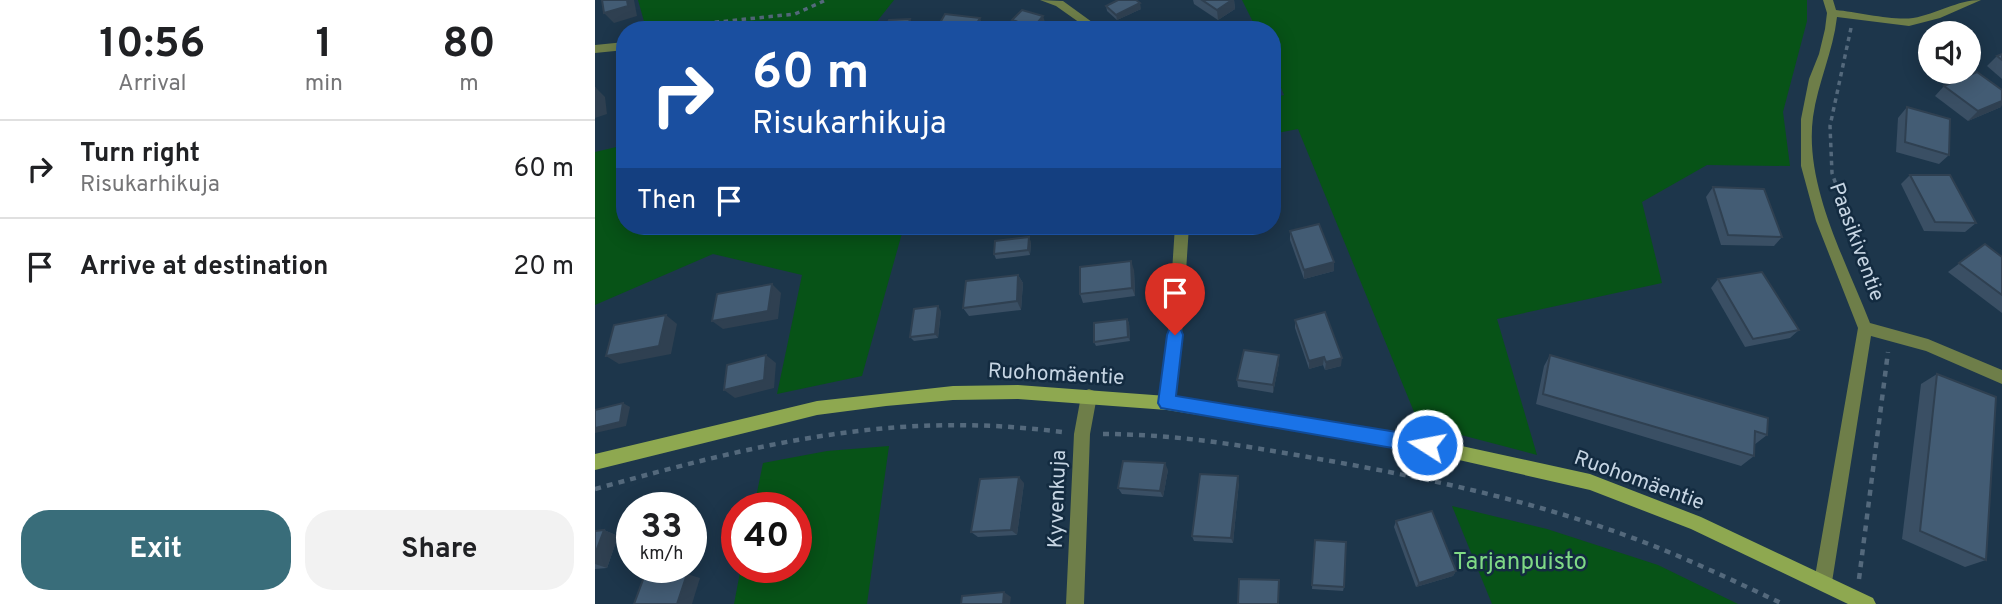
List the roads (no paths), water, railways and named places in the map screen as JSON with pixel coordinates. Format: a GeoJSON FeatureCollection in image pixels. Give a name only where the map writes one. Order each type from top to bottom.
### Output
{"type":"FeatureCollection","features":[{"type":"Feature","properties":{"kind":"street"},"geometry":{"type":"LineString","coordinates":[[1045,0],[1059,4],[1084,21]]}},
{"type":"Feature","properties":{"kind":"street"},"geometry":{"type":"LineString","coordinates":[[1830,7],[1909,22],[1937,16],[1976,0]]}},
{"type":"Feature","properties":{"kind":"street","name":"Paasikiventie"},"geometry":{"type":"LineString","coordinates":[[1823,582],[1865,328],[1823,221],[1807,166],[1807,119],[1815,79],[1825,54],[1830,7]]}},
{"type":"Feature","properties":{"kind":"street"},"geometry":{"type":"LineString","coordinates":[[595,49],[616,47]]}},
{"type":"Feature","properties":{"kind":"street"},"geometry":{"type":"LineString","coordinates":[[1167,403],[1173,363],[1181,235]]}},
{"type":"Feature","properties":{"kind":"street"},"geometry":{"type":"LineString","coordinates":[[1865,328],[1928,345],[2002,377]]}},
{"type":"Feature","properties":{"kind":"street","name":"Ruohomäentie"},"geometry":{"type":"LineString","coordinates":[[595,462],[817,408],[845,404],[953,393],[1018,391],[1167,403],[1402,440],[1590,482],[1695,523],[1867,604]]}},
{"type":"Feature","properties":{"kind":"street","name":"Kyvenkuja"},"geometry":{"type":"LineString","coordinates":[[1075,604],[1082,434],[1089,396]]}},
{"type":"Feature","properties":{"kind":"park label","name":"Tarjanpuisto"},"geometry":{"type":"Point","coordinates":[1520,563]}}]}
